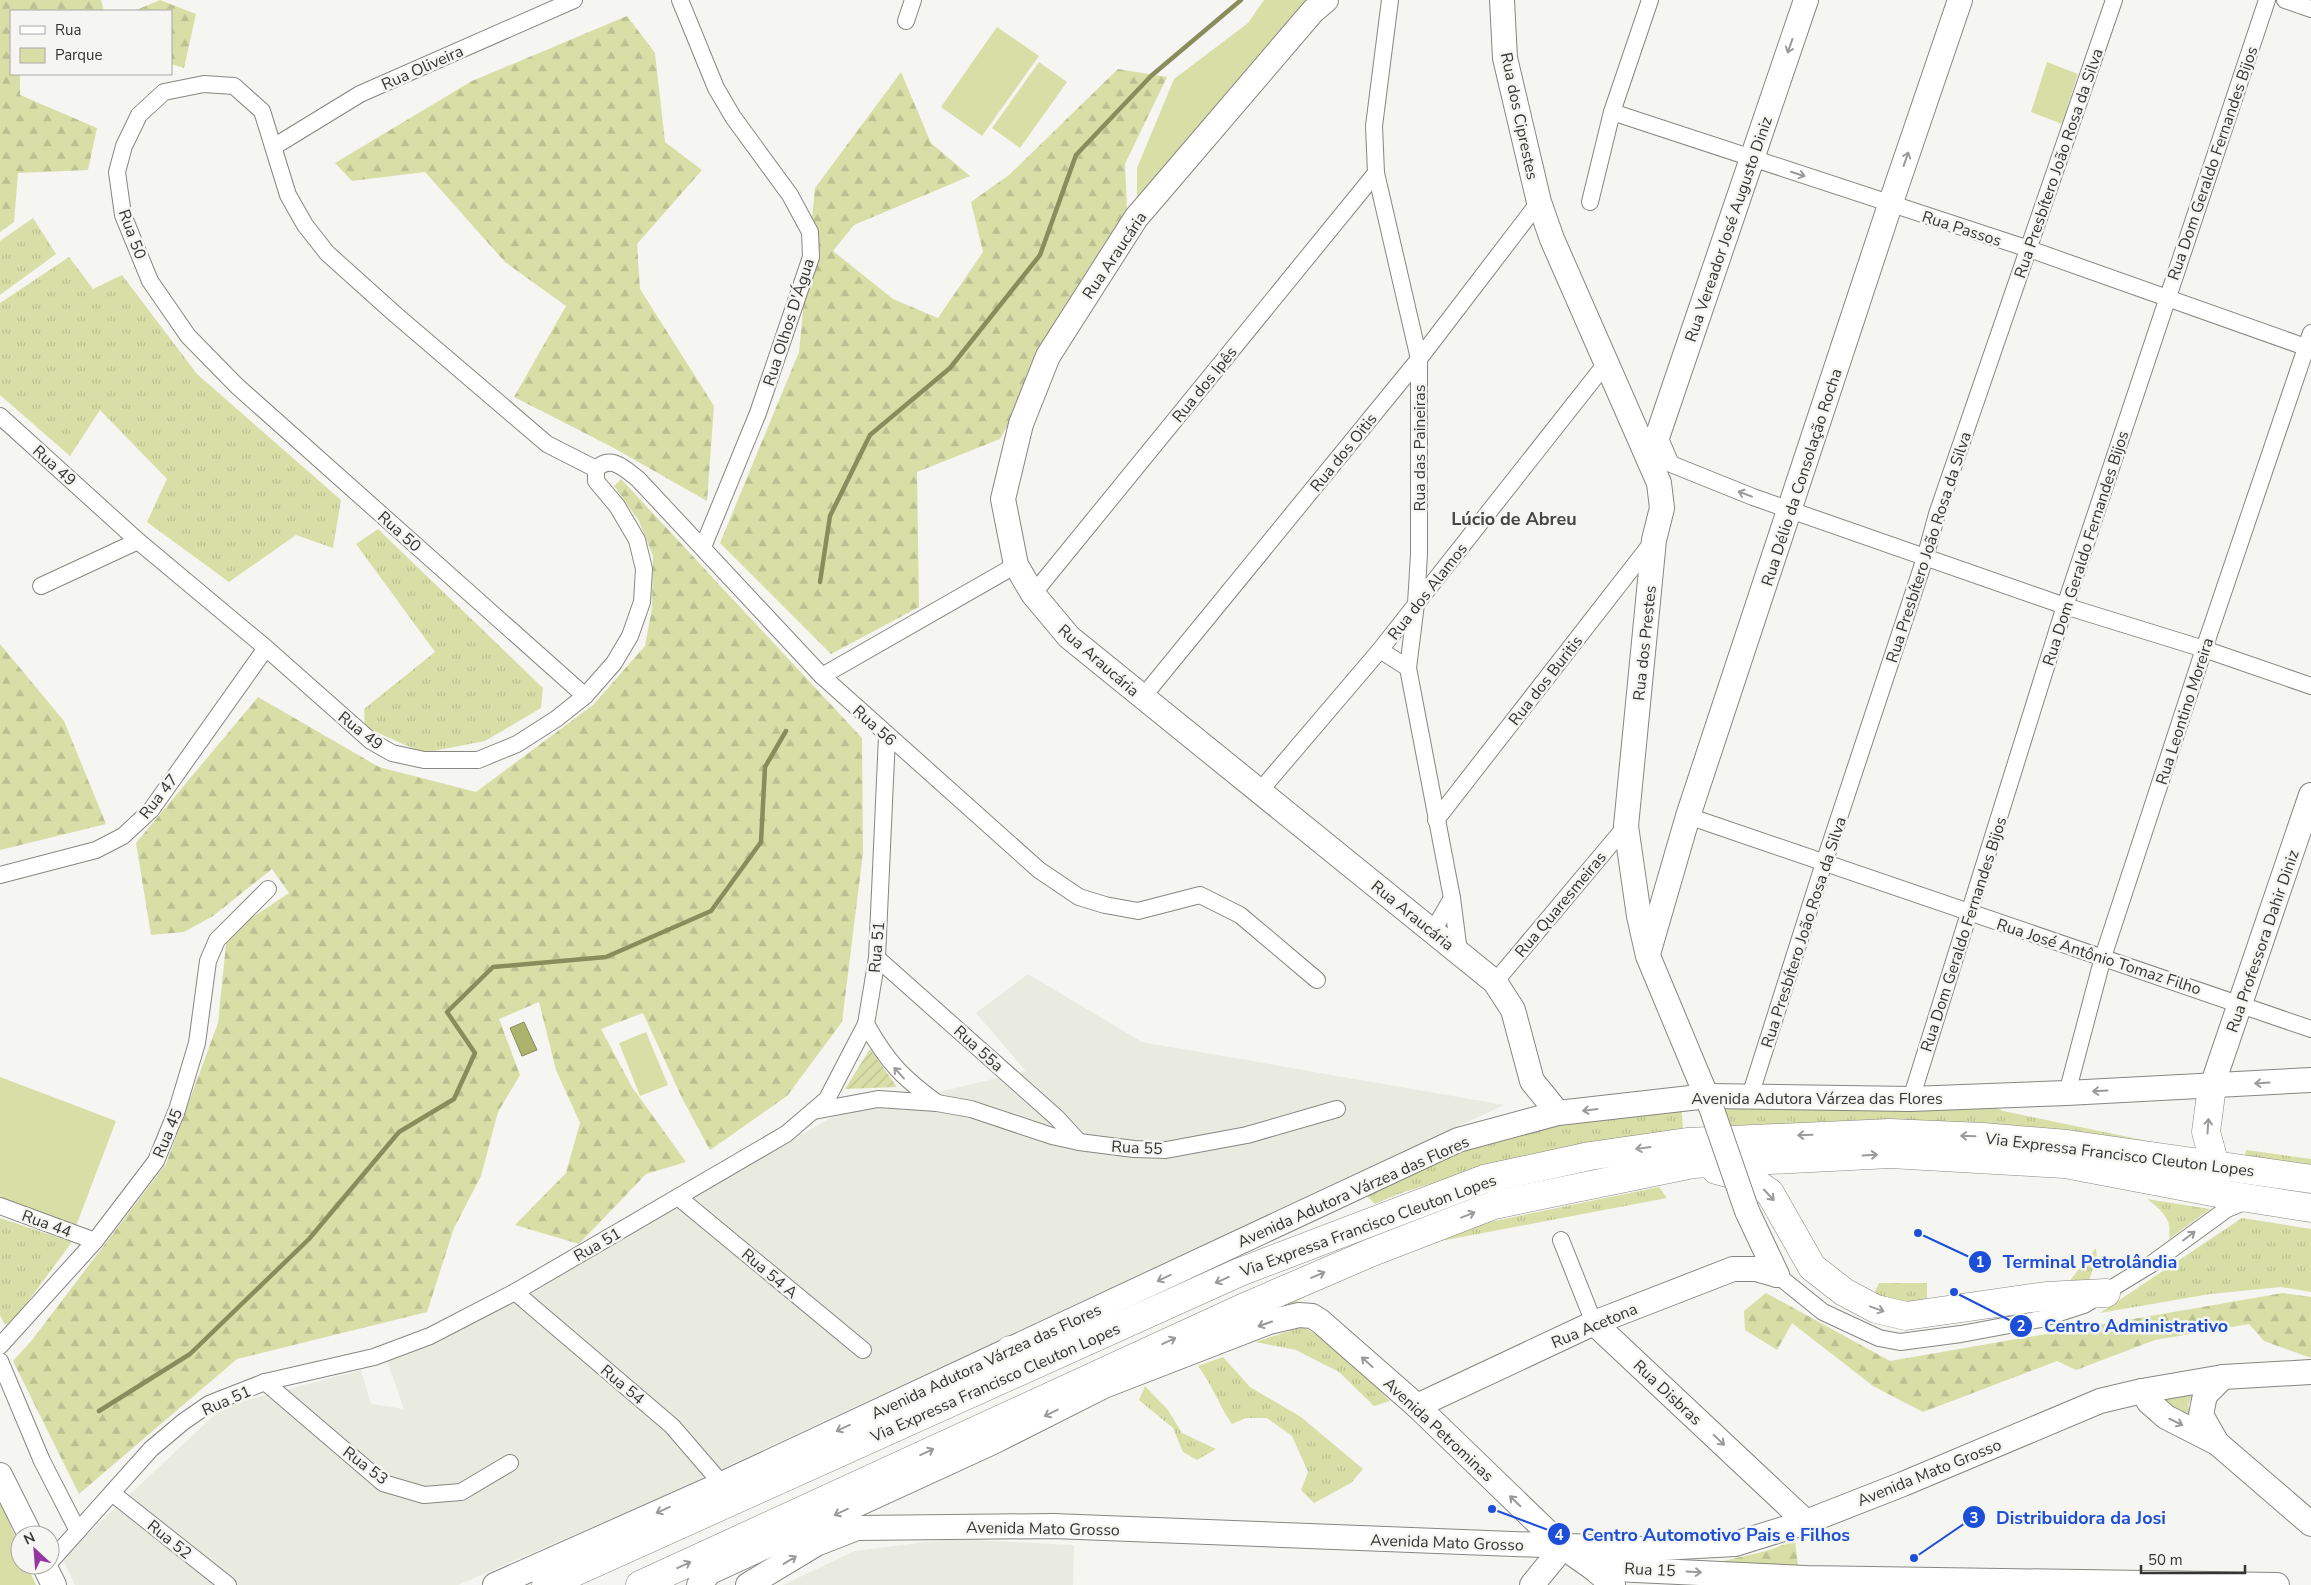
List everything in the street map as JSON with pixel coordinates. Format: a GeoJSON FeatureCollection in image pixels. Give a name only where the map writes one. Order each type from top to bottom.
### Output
{"type":"FeatureCollection","features":[{"type":"Feature","properties":{"kind":"highway"},"geometry":{"type":"LineString","coordinates":[[2212,1086],[2206,1132],[2216,1165]]}},
{"type":"Feature","properties":{"kind":"highway","name":"Via Expressa Francisco Cleuton Lopes"},"geometry":{"type":"LineString","coordinates":[[546,1585],[1240,1272],[1484,1179],[1590,1156],[1687,1142],[1890,1133],[1983,1137],[2067,1144],[2311,1179]]}},
{"type":"Feature","properties":{"kind":"highway","name":"Via Expressa Francisco Cleuton Lopes"},"geometry":{"type":"LineString","coordinates":[[640,1585],[1247,1306],[1370,1253],[1494,1205],[1693,1164],[1890,1154],[2065,1164],[2311,1208]]}},
{"type":"Feature","properties":{"kind":"highway"},"geometry":{"type":"LineString","coordinates":[[1693,1164],[1750,1179],[1770,1193],[1812,1267],[1844,1292],[1876,1309],[1906,1316],[2046,1296],[2106,1293]]}},
{"type":"Feature","properties":{"kind":"highway"},"geometry":{"type":"LineString","coordinates":[[1010,1350],[1075,1346]]}},
{"type":"Feature","properties":{"kind":"highway"},"geometry":{"type":"LineString","coordinates":[[994,1442],[1006,1426],[1029,1405]]}},
{"type":"Feature","properties":{"kind":"highway"},"geometry":{"type":"LineString","coordinates":[[682,1524],[722,1484]]}},
{"type":"Feature","properties":{"kind":"street","name":"Rua Oliveira"},"geometry":{"type":"LineString","coordinates":[[274,146],[360,94],[574,0]]}},
{"type":"Feature","properties":{"kind":"street","name":"Rua Olhos D'Água"},"geometry":{"type":"LineString","coordinates":[[680,0],[716,88],[732,117],[790,195],[810,232],[811,257],[758,412],[703,547]]}},
{"type":"Feature","properties":{"kind":"street"},"geometry":{"type":"LineString","coordinates":[[906,21],[913,0]]}},
{"type":"Feature","properties":{"kind":"street","name":"Rua Araucária"},"geometry":{"type":"LineString","coordinates":[[1326,0],[1313,11],[1136,218],[1048,356],[1021,424],[1003,499],[1016,564],[1033,594],[1068,637],[1495,982],[1513,1010],[1532,1081],[1558,1113]]}},
{"type":"Feature","properties":{"kind":"street","name":"Rua das Paineiras"},"geometry":{"type":"LineString","coordinates":[[1390,0],[1374,126],[1376,173],[1419,359],[1419,554],[1416,604],[1408,668],[1452,898],[1459,952]]}},
{"type":"Feature","properties":{"kind":"street","name":"Rua dos Ciprestes"},"geometry":{"type":"LineString","coordinates":[[1502,0],[1505,58],[1539,202]]}},
{"type":"Feature","properties":{"kind":"street"},"geometry":{"type":"LineString","coordinates":[[1590,202],[1612,112],[1650,0]]}},
{"type":"Feature","properties":{"kind":"street","name":"Rua Vereador José Augusto Diniz"},"geometry":{"type":"LineString","coordinates":[[1650,458],[1806,0]]}},
{"type":"Feature","properties":{"kind":"street","name":"Rua Délio da Consolação Rocha"},"geometry":{"type":"LineString","coordinates":[[1648,956],[1688,816],[1791,510],[1890,205],[1960,0]]}},
{"type":"Feature","properties":{"kind":"street","name":"Rua Presbítero João Rosa da Silva"},"geometry":{"type":"LineString","coordinates":[[1750,1096],[1824,863],[1925,558],[1937,514],[2114,0]]}},
{"type":"Feature","properties":{"kind":"street","name":"Rua Dom Geraldo Fernandes Bijos"},"geometry":{"type":"LineString","coordinates":[[1911,1098],[2065,606],[2266,0]]}},
{"type":"Feature","properties":{"kind":"street"},"geometry":{"type":"LineString","coordinates":[[2285,0],[2311,9]]}},
{"type":"Feature","properties":{"kind":"street","name":"Rua 50"},"geometry":{"type":"LineString","coordinates":[[585,696],[237,386],[188,336],[150,281],[123,215],[117,172],[124,146],[139,115],[164,92],[204,84],[234,86],[262,112],[288,195],[305,225],[327,253],[396,315],[548,444],[596,469]]}},
{"type":"Feature","properties":{"kind":"street","name":"Rua Passos"},"geometry":{"type":"LineString","coordinates":[[1612,112],[2309,343]]}},
{"type":"Feature","properties":{"kind":"street","name":"Rua dos Ipês"},"geometry":{"type":"LineString","coordinates":[[1033,594],[1376,173]]}},
{"type":"Feature","properties":{"kind":"street","name":"Rua dos Oitis"},"geometry":{"type":"LineString","coordinates":[[1142,698],[1419,359],[1539,202]]}},
{"type":"Feature","properties":{"kind":"street","name":"Rua dos Prestes"},"geometry":{"type":"LineString","coordinates":[[1539,202],[1552,239],[1650,458],[1659,483],[1662,508],[1654,540],[1626,826],[1639,916],[1648,956],[1709,1101],[1747,1211],[1777,1275]]}},
{"type":"Feature","properties":{"kind":"street","name":"Rua Leontino Moreira"},"geometry":{"type":"LineString","coordinates":[[2067,1093],[2103,957],[2204,649],[2309,343]]}},
{"type":"Feature","properties":{"kind":"street","name":"Rua dos Alamos"},"geometry":{"type":"LineString","coordinates":[[1259,792],[1380,650],[1607,362]]}},
{"type":"Feature","properties":{"kind":"street","name":"Rua 49"},"geometry":{"type":"LineString","coordinates":[[0,416],[138,541],[266,648],[371,741],[392,754],[424,760],[478,760],[517,744],[556,719],[585,696],[614,664],[630,636],[642,602],[644,568],[637,540],[616,506],[596,481],[596,469]]}},
{"type":"Feature","properties":{"kind":"street"},"geometry":{"type":"LineString","coordinates":[[1658,434],[1671,464],[1925,558],[2311,686]]}},
{"type":"Feature","properties":{"kind":"street","name":"Rua 56"},"geometry":{"type":"LineString","coordinates":[[596,469],[606,463],[618,463],[638,479],[822,676],[1039,870],[1079,897],[1105,906],[1138,911],[1200,895],[1240,916],[1317,980]]}},
{"type":"Feature","properties":{"kind":"street","name":"Rua dos Buritis"},"geometry":{"type":"LineString","coordinates":[[1436,820],[1654,540]]}},
{"type":"Feature","properties":{"kind":"street"},"geometry":{"type":"LineString","coordinates":[[41,586],[138,541]]}},
{"type":"Feature","properties":{"kind":"street"},"geometry":{"type":"LineString","coordinates":[[1419,554],[1425,560],[1448,564]]}},
{"type":"Feature","properties":{"kind":"street"},"geometry":{"type":"LineString","coordinates":[[822,676],[1016,564]]}},
{"type":"Feature","properties":{"kind":"street","name":"Rua 47"},"geometry":{"type":"LineString","coordinates":[[0,875],[96,850],[123,836],[151,810],[266,648]]}},
{"type":"Feature","properties":{"kind":"street"},"geometry":{"type":"LineString","coordinates":[[1380,650],[1408,668]]}},
{"type":"Feature","properties":{"kind":"street","name":"Rua 51"},"geometry":{"type":"LineString","coordinates":[[60,1554],[151,1450],[183,1422],[209,1404],[265,1382],[374,1356],[430,1336],[515,1292],[786,1134],[827,1099],[866,1024],[877,958],[887,736]]}},
{"type":"Feature","properties":{"kind":"street","name":"Rua Professora Dahir Diniz"},"geometry":{"type":"LineString","coordinates":[[2212,1086],[2311,795]]}},
{"type":"Feature","properties":{"kind":"street","name":"Rua José Antônio Tomaz Filho"},"geometry":{"type":"LineString","coordinates":[[1688,816],[1970,914],[2103,957],[2311,1029]]}},
{"type":"Feature","properties":{"kind":"street","name":"Rua Quaresmeiras"},"geometry":{"type":"LineString","coordinates":[[1495,982],[1626,826]]}},
{"type":"Feature","properties":{"kind":"street","name":"Rua 45"},"geometry":{"type":"LineString","coordinates":[[0,1346],[95,1241],[156,1161],[177,1110],[197,1043],[208,961],[217,940],[268,889]]}},
{"type":"Feature","properties":{"kind":"street"},"geometry":{"type":"LineString","coordinates":[[1433,931],[1452,898]]}},
{"type":"Feature","properties":{"kind":"street","name":"Rua 55a"},"geometry":{"type":"LineString","coordinates":[[877,958],[1057,1118],[1079,1142]]}},
{"type":"Feature","properties":{"kind":"street","name":"Rua 55"},"geometry":{"type":"LineString","coordinates":[[866,1024],[882,1053],[905,1079],[937,1103]]}},
{"type":"Feature","properties":{"kind":"street","name":"Avenida Adutora Várzea das Flores"},"geometry":{"type":"LineString","coordinates":[[495,1585],[722,1484],[1458,1140],[1558,1113],[1750,1096],[1911,1098],[2067,1093],[2311,1080]]}},
{"type":"Feature","properties":{"kind":"street","name":"Rua Araucária"},"geometry":{"type":"LineString","coordinates":[[1524,1123],[1532,1081]]}},
{"type":"Feature","properties":{"kind":"street","name":"Rua 55"},"geometry":{"type":"LineString","coordinates":[[814,1110],[878,1099],[937,1103],[971,1109],[1052,1136],[1079,1142],[1134,1149],[1166,1150],[1247,1135],[1337,1109]]}},
{"type":"Feature","properties":{"kind":"street","name":"Rua 54 A"},"geometry":{"type":"LineString","coordinates":[[678,1197],[863,1350]]}},
{"type":"Feature","properties":{"kind":"street"},"geometry":{"type":"LineString","coordinates":[[1777,1275],[1823,1312],[1879,1338],[1900,1342],[1961,1334],[2064,1313],[2106,1293],[2150,1265],[2227,1209],[2255,1199]]}},
{"type":"Feature","properties":{"kind":"street","name":"Rua 44"},"geometry":{"type":"LineString","coordinates":[[0,1206],[95,1241]]}},
{"type":"Feature","properties":{"kind":"street","name":"Rua Disbras"},"geometry":{"type":"LineString","coordinates":[[1561,1240],[1594,1322],[1806,1522]]}},
{"type":"Feature","properties":{"kind":"street","name":"Rua Acetona"},"geometry":{"type":"LineString","coordinates":[[1417,1406],[1594,1322],[1733,1270],[1756,1269],[1777,1275]]}},
{"type":"Feature","properties":{"kind":"street","name":"Rua 54"},"geometry":{"type":"LineString","coordinates":[[515,1292],[672,1426],[722,1484]]}},
{"type":"Feature","properties":{"kind":"street","name":"Avenida Petrominas"},"geometry":{"type":"LineString","coordinates":[[994,1442],[1114,1383],[1269,1322],[1299,1315],[1312,1316],[1417,1406],[1563,1547],[1613,1585]]}},
{"type":"Feature","properties":{"kind":"street"},"geometry":{"type":"LineString","coordinates":[[0,1361],[42,1461],[78,1531]]}},
{"type":"Feature","properties":{"kind":"street","name":"Avenida Mato Grosso"},"geometry":{"type":"LineString","coordinates":[[747,1583],[816,1544],[857,1528],[1053,1526],[1643,1549],[1735,1544],[1806,1522],[2100,1401],[2142,1391],[2223,1377],[2311,1372]]}},
{"type":"Feature","properties":{"kind":"street"},"geometry":{"type":"LineString","coordinates":[[2217,1443],[2202,1415],[2205,1395],[2223,1377]]}},
{"type":"Feature","properties":{"kind":"street","name":"Rua 53"},"geometry":{"type":"LineString","coordinates":[[265,1382],[384,1482],[424,1495],[461,1492],[510,1463]]}},
{"type":"Feature","properties":{"kind":"street"},"geometry":{"type":"LineString","coordinates":[[2142,1391],[2149,1402],[2166,1417],[2217,1443],[2311,1524]]}},
{"type":"Feature","properties":{"kind":"street"},"geometry":{"type":"LineString","coordinates":[[699,1585],[710,1572],[803,1529],[893,1492],[994,1442]]}},
{"type":"Feature","properties":{"kind":"street"},"geometry":{"type":"LineString","coordinates":[[0,1475],[25,1525]]}},
{"type":"Feature","properties":{"kind":"street"},"geometry":{"type":"LineString","coordinates":[[893,1492],[887,1515],[898,1528]]}},
{"type":"Feature","properties":{"kind":"street"},"geometry":{"type":"LineString","coordinates":[[803,1529],[820,1532],[857,1528],[893,1492]]}},
{"type":"Feature","properties":{"kind":"street","name":"Rua 52"},"geometry":{"type":"LineString","coordinates":[[112,1493],[228,1585]]}},
{"type":"Feature","properties":{"kind":"street"},"geometry":{"type":"LineString","coordinates":[[1532,1585],[1563,1547]]}},
{"type":"Feature","properties":{"kind":"street","name":"Rua 15"},"geometry":{"type":"LineString","coordinates":[[1593,1568],[1890,1582],[2277,1585]]}},
{"type":"Feature","properties":{"kind":"shaded area"},"geometry":{"type":"Polygon","coordinates":[[[1028,974],[1142,1042],[1504,1105],[652,1501],[458,1585],[75,1585],[62,1558],[224,1406],[361,1370],[371,1404],[404,1409],[387,1361],[574,1268],[830,1118],[1026,1071],[976,1013],[1028,974]]]}},
{"type":"Feature","properties":{"kind":"shaded area"},"geometry":{"type":"Polygon","coordinates":[[[524,1022],[537,1050],[522,1056],[510,1028],[524,1022]]]}},
{"type":"Feature","properties":{"kind":"shaded area"},"geometry":{"type":"Polygon","coordinates":[[[950,1539],[1074,1545],[1073,1585],[783,1585],[855,1551],[950,1539]]]}},
{"type":"Feature","properties":{"kind":"green space"},"geometry":{"type":"Polygon","coordinates":[[[0,0],[101,0],[104,10],[10,10],[10,75],[20,75],[20,95],[97,128],[88,170],[18,173],[14,222],[0,232],[0,0]]]}},
{"type":"Feature","properties":{"kind":"green space"},"geometry":{"type":"Polygon","coordinates":[[[160,0],[196,14],[184,68],[172,64],[172,10],[136,10],[160,0]]]}},
{"type":"Feature","properties":{"kind":"green space"},"geometry":{"type":"Polygon","coordinates":[[[1264,0],[1310,0],[1137,197],[1137,168],[1174,79],[1248,23],[1264,0]]]}},
{"type":"Feature","properties":{"kind":"green space"},"geometry":{"type":"Polygon","coordinates":[[[627,16],[655,53],[665,142],[702,170],[637,244],[640,289],[714,406],[707,501],[612,447],[514,397],[566,306],[505,262],[425,172],[352,181],[335,163],[472,81],[627,16]]]}},
{"type":"Feature","properties":{"kind":"green space"},"geometry":{"type":"Polygon","coordinates":[[[997,27],[1039,56],[982,136],[941,107],[997,27]]]}},
{"type":"Feature","properties":{"kind":"green space"},"geometry":{"type":"Polygon","coordinates":[[[1039,62],[1067,82],[1020,148],[992,128],[1039,62]]]}},
{"type":"Feature","properties":{"kind":"green space"},"geometry":{"type":"Polygon","coordinates":[[[2047,62],[2078,74],[2062,124],[2031,112],[2047,62]]]}},
{"type":"Feature","properties":{"kind":"green space"},"geometry":{"type":"Polygon","coordinates":[[[1118,69],[1167,77],[1125,164],[1127,209],[1000,439],[917,472],[919,607],[831,654],[720,543],[799,352],[815,188],[901,72],[931,143],[970,176],[854,225],[833,251],[893,299],[938,318],[983,252],[971,202],[1009,175],[1118,69]]]}},
{"type":"Feature","properties":{"kind":"green space"},"geometry":{"type":"Polygon","coordinates":[[[33,218],[56,254],[0,295],[0,241],[33,218]]]}},
{"type":"Feature","properties":{"kind":"green space"},"geometry":{"type":"Polygon","coordinates":[[[69,257],[93,289],[122,275],[197,374],[341,500],[333,548],[296,535],[229,582],[147,522],[167,479],[100,410],[70,456],[0,395],[0,303],[69,257]]]}},
{"type":"Feature","properties":{"kind":"green space"},"geometry":{"type":"Polygon","coordinates":[[[621,479],[862,738],[863,853],[842,1022],[787,1096],[710,1150],[683,1100],[643,1013],[601,1029],[632,1087],[686,1162],[646,1174],[579,1244],[515,1225],[566,1173],[580,1123],[556,1070],[539,1002],[499,1019],[520,1075],[498,1112],[481,1176],[454,1228],[427,1312],[237,1359],[79,1494],[13,1361],[32,1340],[166,1164],[218,1023],[227,934],[289,893],[272,869],[213,916],[184,932],[151,935],[136,843],[258,697],[379,767],[476,792],[593,705],[645,646],[652,608],[653,556],[639,521],[614,486],[621,479]]]}},
{"type":"Feature","properties":{"kind":"green space"},"geometry":{"type":"Polygon","coordinates":[[[378,529],[543,688],[541,708],[485,741],[423,753],[365,727],[364,709],[435,652],[356,544],[378,529]]]}},
{"type":"Feature","properties":{"kind":"green space"},"geometry":{"type":"Polygon","coordinates":[[[0,644],[64,721],[106,824],[0,850],[0,644]]]}},
{"type":"Feature","properties":{"kind":"green space"},"geometry":{"type":"Polygon","coordinates":[[[646,1032],[668,1085],[640,1096],[619,1043],[646,1032]]]}},
{"type":"Feature","properties":{"kind":"green space"},"geometry":{"type":"Polygon","coordinates":[[[870,1049],[897,1087],[845,1089],[870,1049]]]}},
{"type":"Feature","properties":{"kind":"green space"},"geometry":{"type":"Polygon","coordinates":[[[0,1077],[116,1121],[76,1226],[0,1197],[0,1077]]]}},
{"type":"Feature","properties":{"kind":"green space"},"geometry":{"type":"Polygon","coordinates":[[[1715,1100],[1986,1103],[2003,1111],[2152,1142],[2023,1134],[1729,1133],[1715,1100]]]}},
{"type":"Feature","properties":{"kind":"green space"},"geometry":{"type":"Polygon","coordinates":[[[1681,1105],[1683,1128],[1542,1155],[1416,1188],[1375,1204],[1366,1195],[1496,1136],[1681,1105]]]}},
{"type":"Feature","properties":{"kind":"green space"},"geometry":{"type":"Polygon","coordinates":[[[2246,1150],[2311,1159],[2311,1173],[2244,1161],[2246,1150]]]}},
{"type":"Feature","properties":{"kind":"green space"},"geometry":{"type":"Polygon","coordinates":[[[1659,1187],[1667,1198],[1441,1241],[1341,1276],[1316,1287],[1295,1303],[1235,1318],[1339,1270],[1436,1233],[1659,1187]]]}},
{"type":"Feature","properties":{"kind":"green space"},"geometry":{"type":"Polygon","coordinates":[[[2147,1199],[2210,1209],[2169,1239],[2169,1226],[2165,1216],[2147,1199]]]}},
{"type":"Feature","properties":{"kind":"green space"},"geometry":{"type":"Polygon","coordinates":[[[0,1218],[72,1242],[14,1320],[5,1325],[0,1315],[0,1218]]]}},
{"type":"Feature","properties":{"kind":"green space"},"geometry":{"type":"Polygon","coordinates":[[[2242,1218],[2311,1229],[2311,1292],[2281,1287],[2210,1294],[2100,1313],[2242,1218]]]}},
{"type":"Feature","properties":{"kind":"green space"},"geometry":{"type":"Polygon","coordinates":[[[2096,1248],[2097,1259],[2089,1280],[2069,1285],[2071,1279],[2096,1248]]]}},
{"type":"Feature","properties":{"kind":"green space"},"geometry":{"type":"Polygon","coordinates":[[[1879,1283],[1927,1283],[1927,1303],[1896,1305],[1877,1294],[1875,1291],[1879,1283]]]}},
{"type":"Feature","properties":{"kind":"green space"},"geometry":{"type":"Polygon","coordinates":[[[1766,1293],[1890,1361],[2283,1293],[2311,1297],[2311,1358],[2264,1341],[2249,1324],[2155,1340],[2076,1370],[2057,1361],[1923,1412],[1873,1386],[1792,1323],[1777,1350],[1745,1330],[1744,1311],[1766,1293]]]}},
{"type":"Feature","properties":{"kind":"green space"},"geometry":{"type":"Polygon","coordinates":[[[1303,1327],[1339,1348],[1390,1401],[1374,1406],[1339,1372],[1296,1350],[1255,1342],[1303,1327]]]}},
{"type":"Feature","properties":{"kind":"green space"},"geometry":{"type":"Polygon","coordinates":[[[1223,1357],[1250,1387],[1301,1417],[1363,1469],[1351,1483],[1314,1503],[1301,1490],[1308,1472],[1292,1436],[1267,1418],[1246,1418],[1232,1424],[1198,1366],[1223,1357]]]}},
{"type":"Feature","properties":{"kind":"green space"},"geometry":{"type":"Polygon","coordinates":[[[2196,1384],[2188,1406],[2200,1429],[2171,1413],[2158,1393],[2196,1384]]]}},
{"type":"Feature","properties":{"kind":"green space"},"geometry":{"type":"Polygon","coordinates":[[[1145,1386],[1168,1410],[1182,1433],[1216,1449],[1197,1460],[1183,1452],[1173,1428],[1139,1400],[1145,1386]]]}},
{"type":"Feature","properties":{"kind":"green space"},"geometry":{"type":"Polygon","coordinates":[[[0,1501],[10,1525],[10,1575],[32,1575],[36,1585],[0,1585],[0,1501]]]}},
{"type":"Feature","properties":{"kind":"green space"},"geometry":{"type":"Polygon","coordinates":[[[1795,1541],[1798,1565],[1755,1569],[1664,1560],[1719,1562],[1766,1551],[1795,1541]]]}},
{"type":"Feature","properties":{"kind":"waterway"},"geometry":{"type":"LineString","coordinates":[[820,582],[830,516],[870,435],[950,368],[1040,255],[1076,155],[1151,76],[1241,0]]}},
{"type":"Feature","properties":{"kind":"waterway"},"geometry":{"type":"LineString","coordinates":[[99,1411],[190,1354],[309,1239],[399,1132],[454,1099],[475,1053],[447,1012],[493,967],[606,957],[711,911],[761,842],[765,767],[786,731]]}},
{"type":"Feature","properties":{"kind":"place","name":"Terminal Petrolândia"},"geometry":{"type":"Point","coordinates":[1918,1233]}},
{"type":"Feature","properties":{"kind":"place","name":"Centro Administrativo"},"geometry":{"type":"Point","coordinates":[1954,1292]}},
{"type":"Feature","properties":{"kind":"place","name":"Centro Automotivo Pais e Filhos"},"geometry":{"type":"Point","coordinates":[1492,1509]}},
{"type":"Feature","properties":{"kind":"place","name":"Distribuidora da Josi"},"geometry":{"type":"Point","coordinates":[1914,1558]}},
{"type":"Feature","properties":{"kind":"district","name":"Lúcio de Abreu"},"geometry":{"type":"Point","coordinates":[1514,519]}}]}
